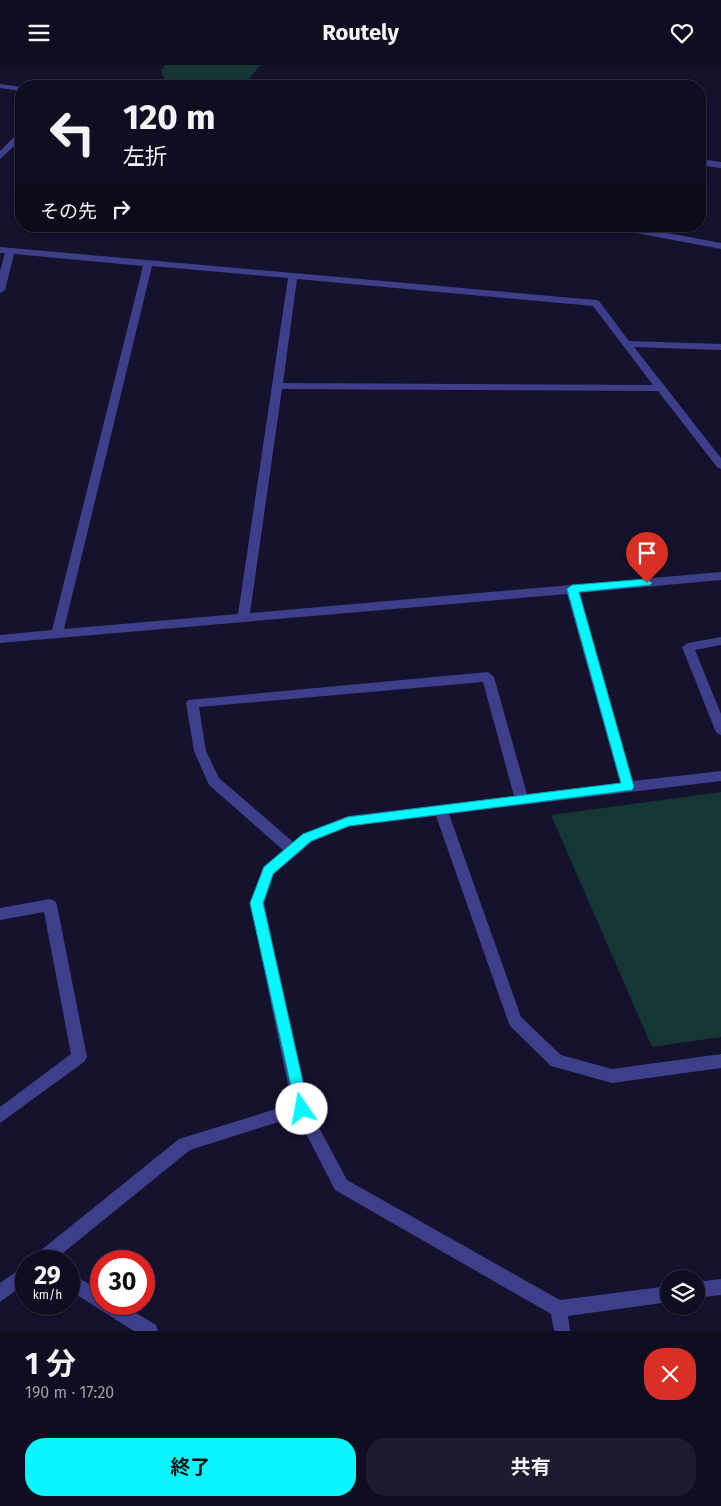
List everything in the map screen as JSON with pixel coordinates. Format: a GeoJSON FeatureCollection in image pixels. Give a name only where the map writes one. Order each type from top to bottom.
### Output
{"type":"FeatureCollection","features":[{"type":"Feature","properties":{"kind":"street"},"geometry":{"type":"LineString","coordinates":[[0,86],[15,88]]}},
{"type":"Feature","properties":{"kind":"street"},"geometry":{"type":"LineString","coordinates":[[0,156],[15,141]]}},
{"type":"Feature","properties":{"kind":"street"},"geometry":{"type":"LineString","coordinates":[[706,163],[721,165]]}},
{"type":"Feature","properties":{"kind":"street"},"geometry":{"type":"LineString","coordinates":[[647,232],[721,246]]}},
{"type":"Feature","properties":{"kind":"street"},"geometry":{"type":"LineString","coordinates":[[0,290],[5,250],[596,303],[721,465]]}},
{"type":"Feature","properties":{"kind":"street"},"geometry":{"type":"LineString","coordinates":[[57,634],[148,263]]}},
{"type":"Feature","properties":{"kind":"street"},"geometry":{"type":"LineString","coordinates":[[243,618],[293,276]]}},
{"type":"Feature","properties":{"kind":"street"},"geometry":{"type":"LineString","coordinates":[[626,344],[721,347]]}},
{"type":"Feature","properties":{"kind":"street"},"geometry":{"type":"LineString","coordinates":[[277,386],[660,388]]}},
{"type":"Feature","properties":{"kind":"street"},"geometry":{"type":"LineString","coordinates":[[0,639],[721,576]]}},
{"type":"Feature","properties":{"kind":"street"},"geometry":{"type":"LineString","coordinates":[[572,589],[628,787]]}},
{"type":"Feature","properties":{"kind":"street"},"geometry":{"type":"LineString","coordinates":[[721,641],[688,647],[721,730]]}},
{"type":"Feature","properties":{"kind":"street"},"geometry":{"type":"LineString","coordinates":[[292,850],[214,781],[200,751],[192,703],[488,677],[522,800]]}},
{"type":"Feature","properties":{"kind":"street"},"geometry":{"type":"LineString","coordinates":[[660,1295],[559,1309],[341,1185],[302,1109],[257,903],[268,871],[307,838],[348,821],[721,775]]}},
{"type":"Feature","properties":{"kind":"street"},"geometry":{"type":"LineString","coordinates":[[441,810],[515,1021],[556,1061],[612,1076],[721,1061]]}},
{"type":"Feature","properties":{"kind":"street"},"geometry":{"type":"LineString","coordinates":[[0,914],[50,905],[79,1057],[0,1116]]}},
{"type":"Feature","properties":{"kind":"street"},"geometry":{"type":"LineString","coordinates":[[54,1250],[185,1143],[302,1109]]}},
{"type":"Feature","properties":{"kind":"street"},"geometry":{"type":"LineString","coordinates":[[0,1294],[15,1282]]}},
{"type":"Feature","properties":{"kind":"street"},"geometry":{"type":"LineString","coordinates":[[705,1289],[721,1287]]}},
{"type":"Feature","properties":{"kind":"street"},"geometry":{"type":"LineString","coordinates":[[559,1309],[562,1331]]}},
{"type":"Feature","properties":{"kind":"street"},"geometry":{"type":"LineString","coordinates":[[124,1315],[150,1331]]}},
{"type":"Feature","properties":{"kind":"green space"},"geometry":{"type":"Polygon","coordinates":[[[165,65],[260,65],[249,80],[165,80],[161,71],[165,65]]]}},
{"type":"Feature","properties":{"kind":"green space"},"geometry":{"type":"Polygon","coordinates":[[[721,792],[721,1037],[652,1047],[551,815],[721,792]]]}},
{"type":"Feature","properties":{"kind":"route"},"geometry":{"type":"LineString","coordinates":[[302,1109],[257,903],[268,871],[307,838],[348,821],[628,787],[572,589],[647,583]]}}]}
